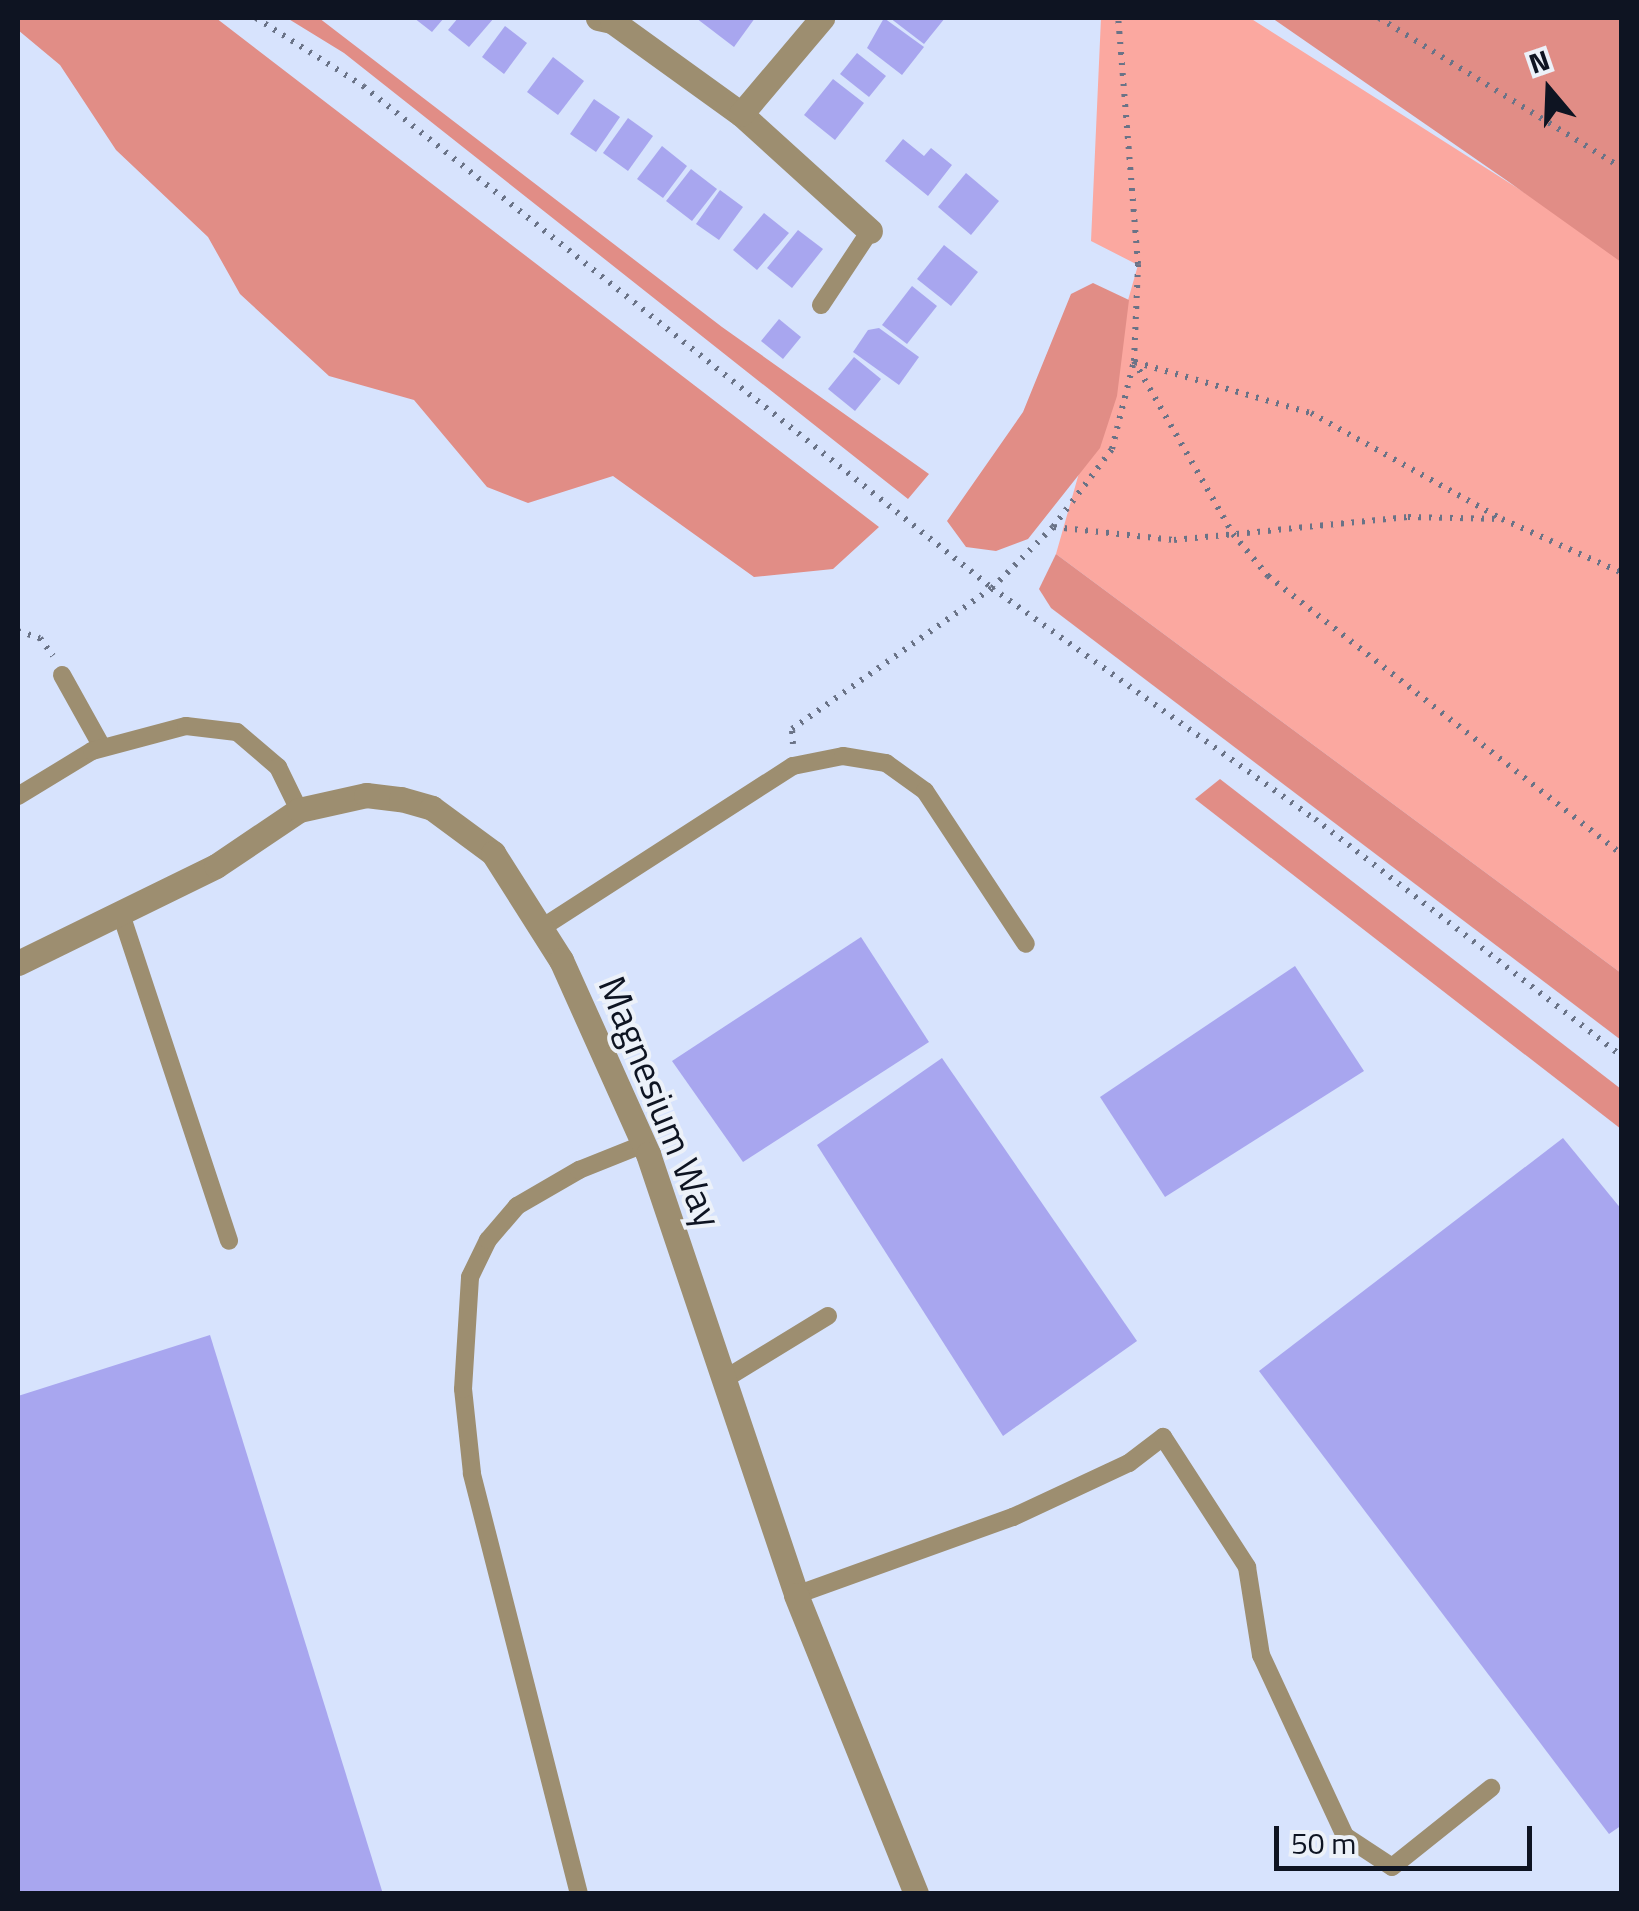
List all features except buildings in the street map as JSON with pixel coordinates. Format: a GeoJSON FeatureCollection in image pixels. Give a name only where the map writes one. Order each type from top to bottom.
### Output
{"type":"FeatureCollection","features":[{"type":"Feature","properties":{"kind":"street"},"geometry":{"type":"LineString","coordinates":[[598,18],[612,21],[741,114],[870,231]]}},
{"type":"Feature","properties":{"kind":"street"},"geometry":{"type":"LineString","coordinates":[[741,114],[822,18]]}},
{"type":"Feature","properties":{"kind":"street","name":"Magnesium Way"},"geometry":{"type":"LineString","coordinates":[[18,964],[216,866],[299,810],[366,796],[432,808],[493,854],[544,927],[644,1144],[796,1594],[916,1894]]}},
{"type":"Feature","properties":{"kind":"lane"},"geometry":{"type":"LineString","coordinates":[[821,305],[870,231]]}},
{"type":"Feature","properties":{"kind":"lane"},"geometry":{"type":"LineString","coordinates":[[62,675],[102,747]]}},
{"type":"Feature","properties":{"kind":"lane"},"geometry":{"type":"LineString","coordinates":[[18,796],[54,769],[102,747],[186,726],[236,732],[278,767],[299,810]]}},
{"type":"Feature","properties":{"kind":"lane"},"geometry":{"type":"LineString","coordinates":[[544,927],[794,766],[832,757],[886,763],[926,791],[1026,944]]}},
{"type":"Feature","properties":{"kind":"lane"},"geometry":{"type":"LineString","coordinates":[[121,914],[229,1240]]}},
{"type":"Feature","properties":{"kind":"lane"},"geometry":{"type":"LineString","coordinates":[[579,1894],[472,1473],[462,1389],[470,1277],[488,1240],[517,1206],[579,1170],[644,1144]]}},
{"type":"Feature","properties":{"kind":"lane"},"geometry":{"type":"LineString","coordinates":[[723,1380],[828,1316]]}},
{"type":"Feature","properties":{"kind":"lane"},"geometry":{"type":"LineString","coordinates":[[796,1594],[1013,1517],[1129,1462],[1163,1437],[1247,1568],[1261,1656],[1345,1836],[1392,1867],[1491,1788]]}},
{"type":"Feature","properties":{"kind":"path"},"geometry":{"type":"LineString","coordinates":[[256,18],[363,86],[992,588],[1314,818],[1622,1056]]}},
{"type":"Feature","properties":{"kind":"path"},"geometry":{"type":"LineString","coordinates":[[794,766],[792,729],[992,588],[1053,527],[1112,449],[1134,361],[1138,264],[1118,18]]}},
{"type":"Feature","properties":{"kind":"path"},"geometry":{"type":"LineString","coordinates":[[1379,18],[1622,168]]}},
{"type":"Feature","properties":{"kind":"path"},"geometry":{"type":"LineString","coordinates":[[1134,361],[1311,413],[1502,519],[1622,573]]}},
{"type":"Feature","properties":{"kind":"path"},"geometry":{"type":"LineString","coordinates":[[1134,361],[1233,534],[1268,576],[1622,855]]}},
{"type":"Feature","properties":{"kind":"path"},"geometry":{"type":"LineString","coordinates":[[1053,527],[1174,540],[1408,516],[1502,519]]}},
{"type":"Feature","properties":{"kind":"path"},"geometry":{"type":"LineString","coordinates":[[18,631],[40,638],[62,675]]}},
{"type":"Feature","properties":{"kind":"shaded area"},"geometry":{"type":"Polygon","coordinates":[[[18,18],[216,18],[879,527],[833,569],[754,577],[613,476],[528,503],[487,487],[414,400],[329,376],[240,294],[208,237],[116,150],[60,65],[18,30],[18,18]]]}},
{"type":"Feature","properties":{"kind":"shaded area"},"geometry":{"type":"Polygon","coordinates":[[[287,18],[319,18],[722,327],[929,474],[908,499],[344,53],[287,18]]]}},
{"type":"Feature","properties":{"kind":"shaded area"},"geometry":{"type":"Polygon","coordinates":[[[1101,18],[1250,18],[1621,254],[1621,973],[1056,554],[1138,265],[1091,241],[1101,18]]]}},
{"type":"Feature","properties":{"kind":"shaded area"},"geometry":{"type":"Polygon","coordinates":[[[1272,18],[1621,18],[1621,262],[1509,182],[1272,18]]]}},
{"type":"Feature","properties":{"kind":"shaded area"},"geometry":{"type":"Polygon","coordinates":[[[1093,283],[1129,300],[1117,396],[1100,448],[1028,539],[996,551],[966,547],[947,521],[1023,412],[1071,294],[1093,283]]]}},
{"type":"Feature","properties":{"kind":"shaded area"},"geometry":{"type":"Polygon","coordinates":[[[1056,554],[1621,973],[1621,1040],[1051,608],[1039,589],[1056,554]]]}},
{"type":"Feature","properties":{"kind":"shaded area"},"geometry":{"type":"Polygon","coordinates":[[[1220,779],[1621,1089],[1621,1129],[1195,799],[1220,779]]]}}]}
